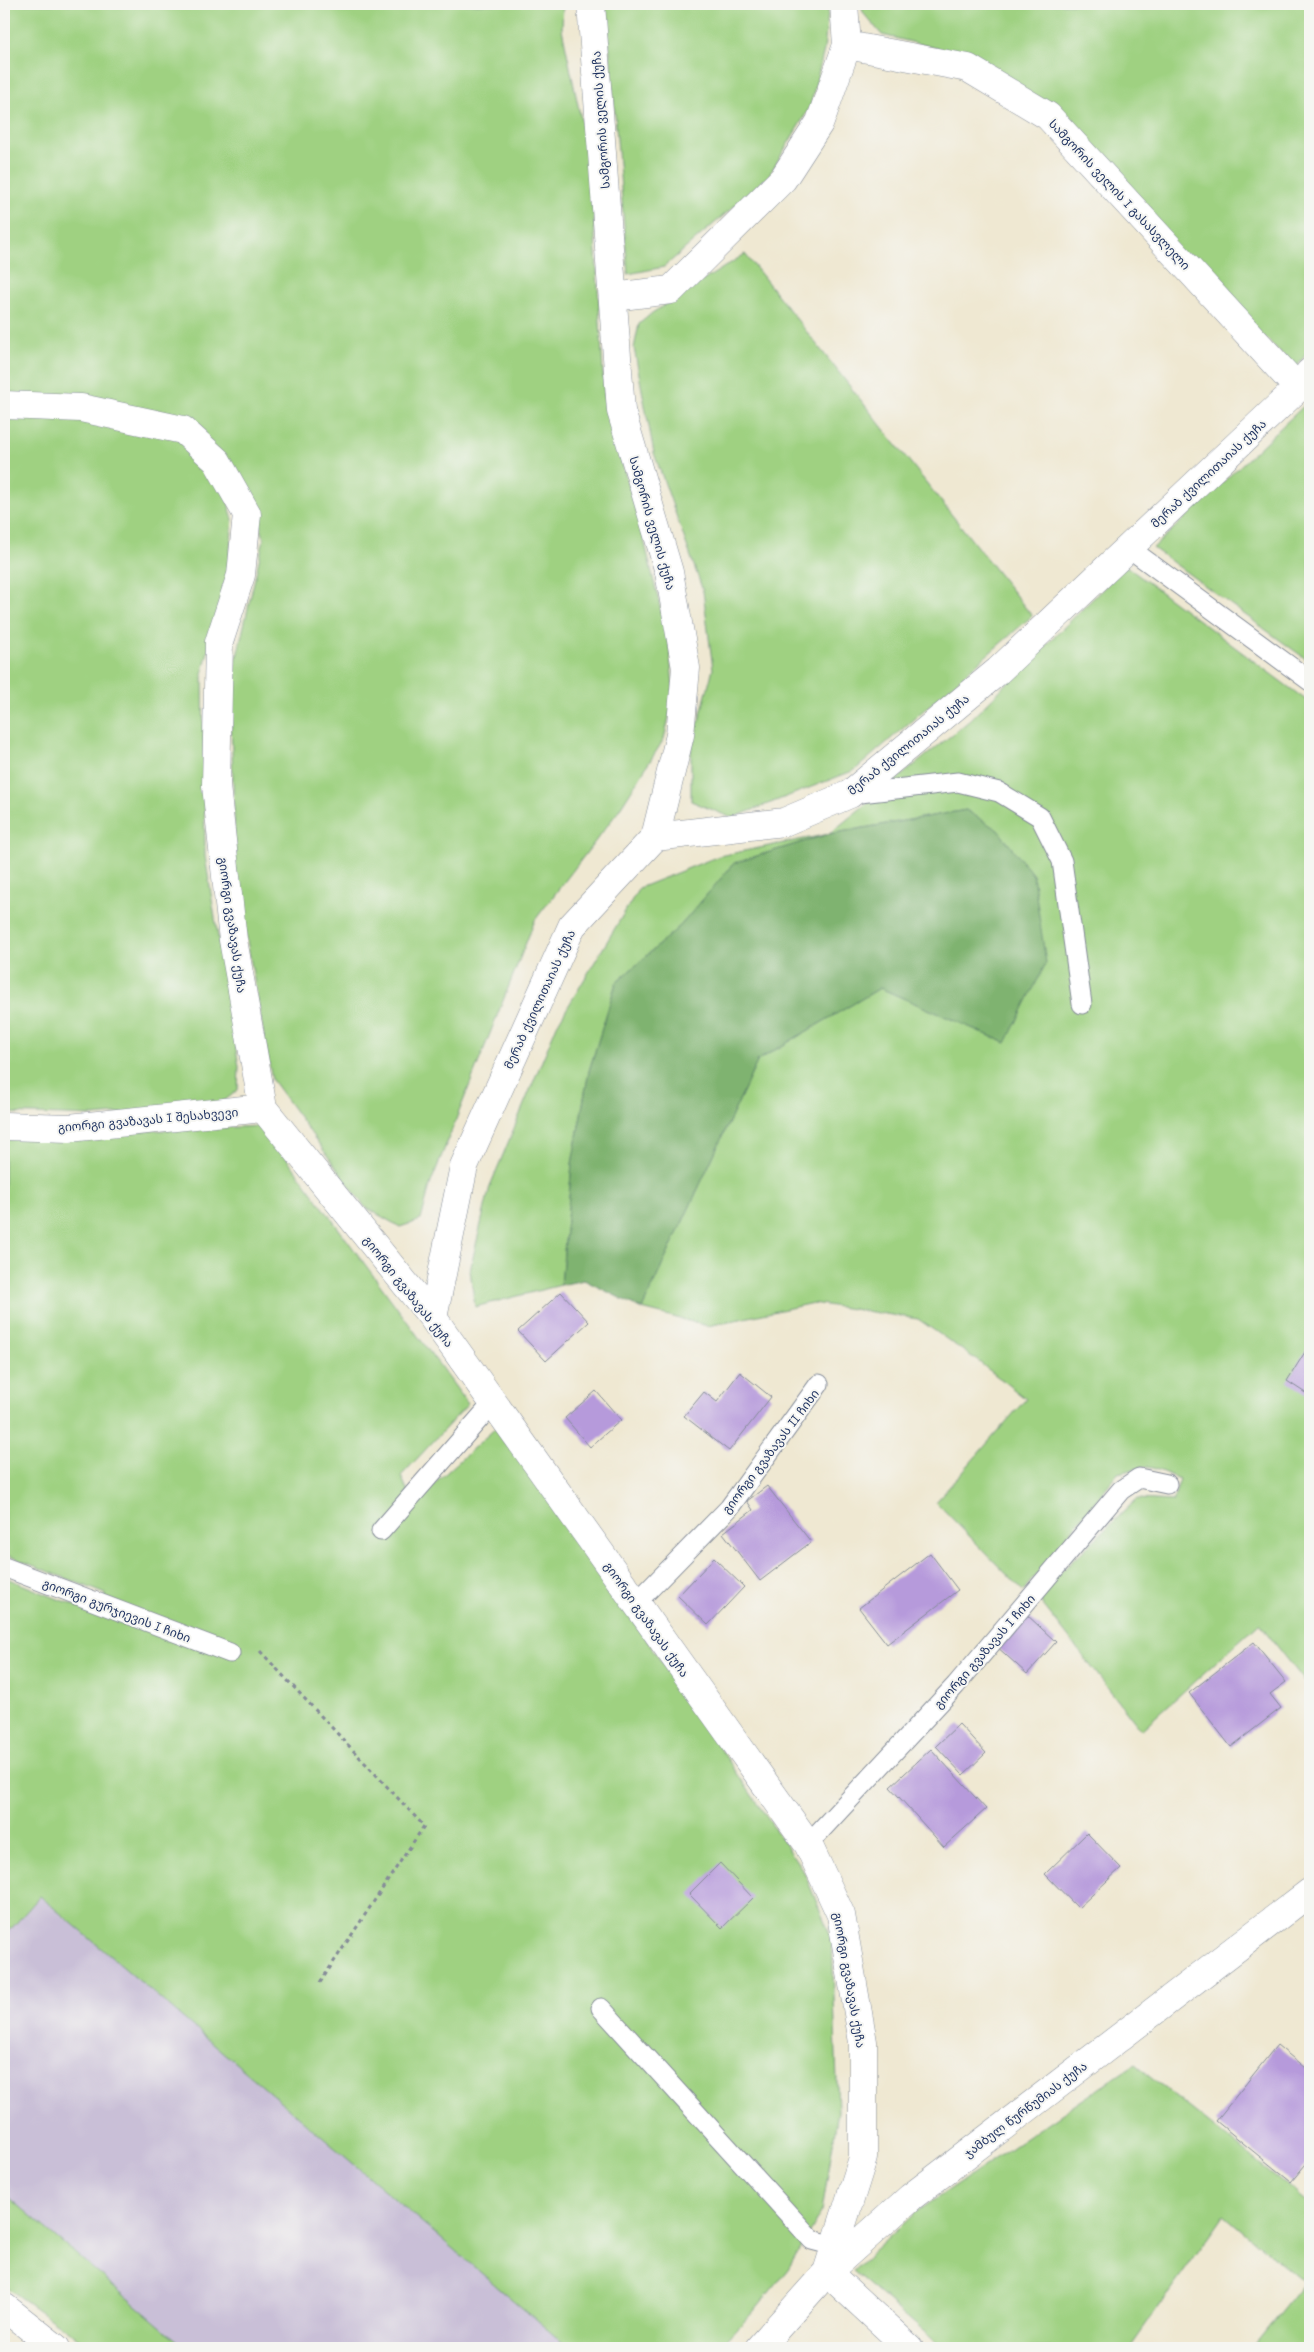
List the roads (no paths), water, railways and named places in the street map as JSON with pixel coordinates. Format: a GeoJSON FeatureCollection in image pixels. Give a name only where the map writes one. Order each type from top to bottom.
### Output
{"type":"FeatureCollection","features":[{"type":"Feature","properties":{"kind":"street","name":"სამგორის ველის ქუჩა"},"geometry":{"type":"LineString","coordinates":[[591,4],[621,411],[669,572],[686,668],[680,735],[655,837]]}},
{"type":"Feature","properties":{"kind":"street"},"geometry":{"type":"LineString","coordinates":[[613,297],[670,290],[783,179],[820,122],[847,45],[844,4]]}},
{"type":"Feature","properties":{"kind":"street","name":"სამგორის ველის I გასასვლელი"},"geometry":{"type":"LineString","coordinates":[[847,45],[968,68],[1048,116],[1304,380]]}},
{"type":"Feature","properties":{"kind":"street","name":"მერაბ ქვილითაიას ქუჩა"},"geometry":{"type":"LineString","coordinates":[[432,1318],[464,1166],[572,926],[655,837],[784,822],[850,794],[998,671],[1304,380]]}},
{"type":"Feature","properties":{"kind":"street","name":"გიორგი გვაზავას ქუჩა"},"geometry":{"type":"LineString","coordinates":[[4,405],[81,408],[183,430],[217,461],[247,514],[241,575],[219,642],[216,786],[233,940],[263,1108],[432,1318],[808,1844],[841,1915],[863,2042],[863,2158],[827,2272]]}},
{"type":"Feature","properties":{"kind":"street","name":"გიორგი გვაზავას I შესახვევი"},"geometry":{"type":"LineString","coordinates":[[4,1126],[69,1128],[263,1108]]}},
{"type":"Feature","properties":{"kind":"street","name":"ჯამბულ წურწუმიას ქუჩა"},"geometry":{"type":"LineString","coordinates":[[759,2348],[827,2272],[910,2197],[1310,1892]]}},
{"type":"Feature","properties":{"kind":"street"},"geometry":{"type":"LineString","coordinates":[[827,2272],[909,2348]]}},
{"type":"Feature","properties":{"kind":"street"},"geometry":{"type":"LineString","coordinates":[[4,2307],[56,2348]]}},
{"type":"Feature","properties":{"kind":"lane"},"geometry":{"type":"LineString","coordinates":[[1128,548],[1310,681]]}},
{"type":"Feature","properties":{"kind":"lane"},"geometry":{"type":"LineString","coordinates":[[850,794],[958,782],[999,792],[1040,817],[1062,861],[1082,1004]]}},
{"type":"Feature","properties":{"kind":"lane","name":"გიორგი გვაზავას II ჩიხი"},"geometry":{"type":"LineString","coordinates":[[636,1603],[729,1508],[819,1384]]}},
{"type":"Feature","properties":{"kind":"lane"},"geometry":{"type":"LineString","coordinates":[[381,1531],[493,1403]]}},
{"type":"Feature","properties":{"kind":"lane","name":"გიორგი გვაზავას I ჩიხი"},"geometry":{"type":"LineString","coordinates":[[808,1844],[956,1685],[1121,1490],[1139,1478],[1167,1484]]}},
{"type":"Feature","properties":{"kind":"lane","name":"გიორგი გურჯიევის I ჩიხი"},"geometry":{"type":"LineString","coordinates":[[4,1567],[230,1653]]}},
{"type":"Feature","properties":{"kind":"lane"},"geometry":{"type":"LineString","coordinates":[[601,2008],[812,2240],[835,2246]]}}]}
